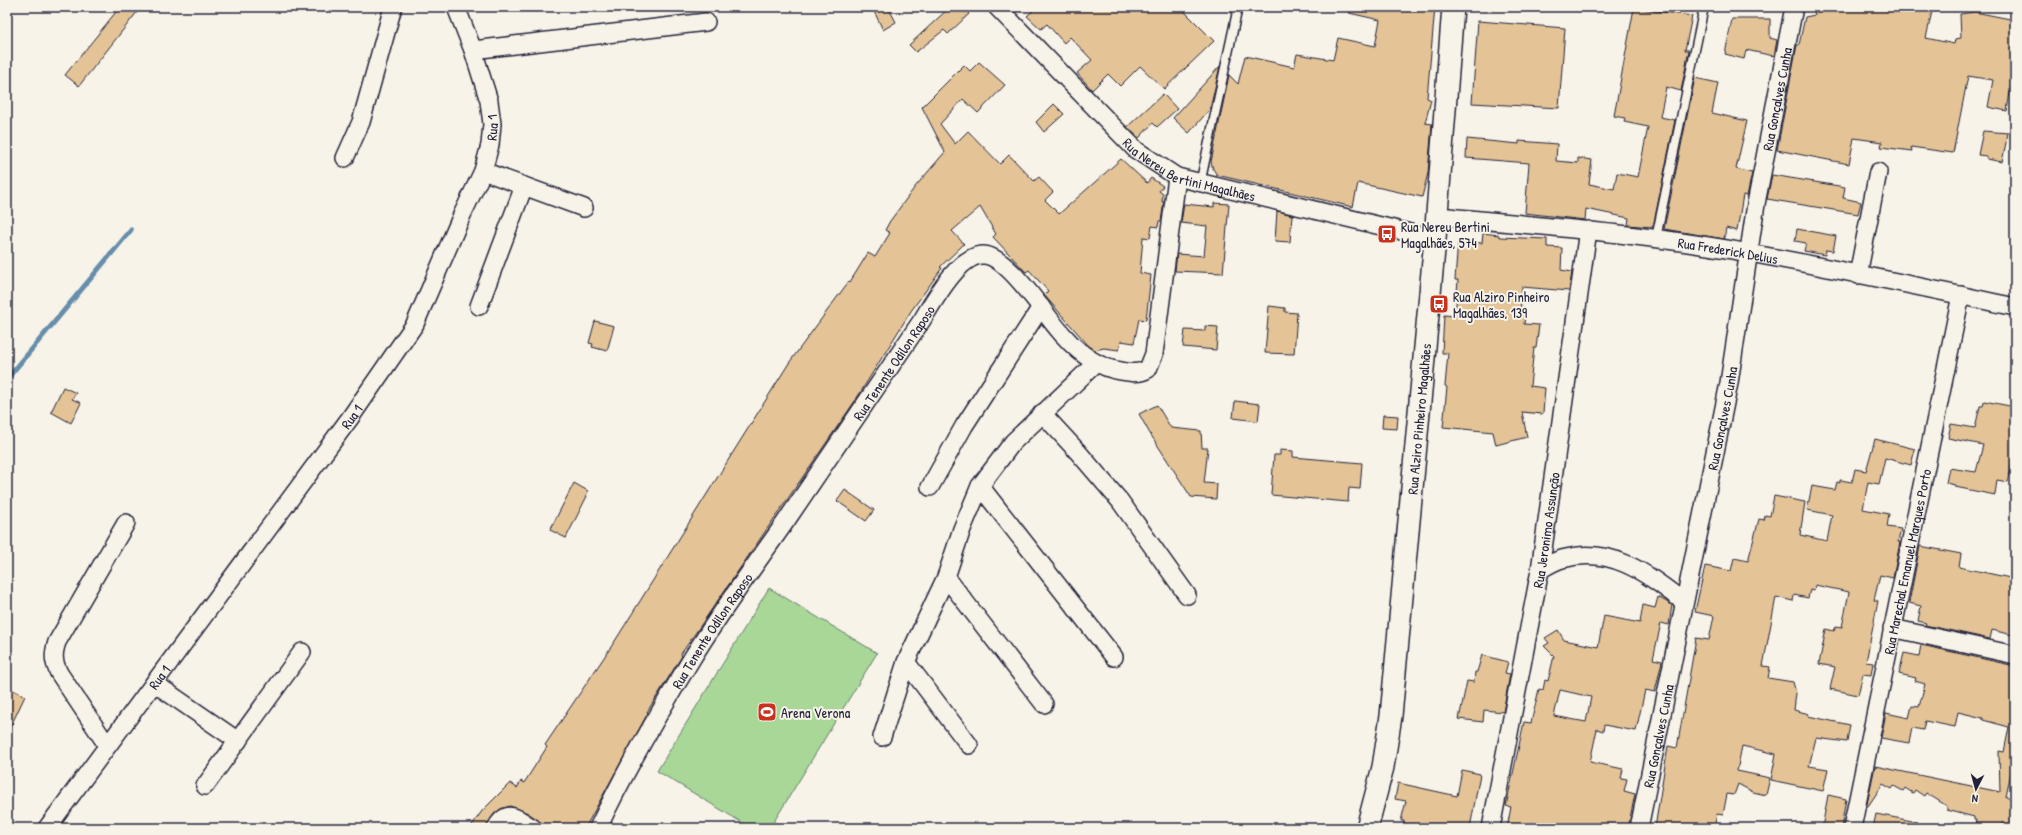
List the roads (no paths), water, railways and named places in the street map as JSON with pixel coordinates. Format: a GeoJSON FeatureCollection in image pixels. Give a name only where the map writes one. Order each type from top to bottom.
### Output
{"type":"FeatureCollection","features":[{"type":"Feature","properties":{"kind":"street"},"geometry":{"type":"LineString","coordinates":[[345,158],[361,122],[393,7]]}},
{"type":"Feature","properties":{"kind":"street","name":"Rua 1"},"geometry":{"type":"LineString","coordinates":[[47,828],[350,418],[415,324],[462,215],[483,171],[490,145],[492,124],[489,101],[473,50],[456,7]]}},
{"type":"Feature","properties":{"kind":"street","name":"Rua Nereu Bertini Magalhães"},"geometry":{"type":"LineString","coordinates":[[997,7],[1136,150],[1177,177],[1200,184],[1435,239]]}},
{"type":"Feature","properties":{"kind":"street","name":"Rua Alziro Pinheiro Magalhães"},"geometry":{"type":"LineString","coordinates":[[1367,828],[1383,767],[1391,716],[1435,239],[1453,7]]}},
{"type":"Feature","properties":{"kind":"street","name":"Rua Gonçalves Cunha"},"geometry":{"type":"LineString","coordinates":[[1639,828],[1729,383],[1748,253],[1794,7]]}},
{"type":"Feature","properties":{"kind":"street"},"geometry":{"type":"LineString","coordinates":[[473,50],[706,22]]}},
{"type":"Feature","properties":{"kind":"street"},"geometry":{"type":"LineString","coordinates":[[483,171],[584,208]]}},
{"type":"Feature","properties":{"kind":"street"},"geometry":{"type":"LineString","coordinates":[[1858,275],[1878,172]]}},
{"type":"Feature","properties":{"kind":"street","name":"Rua Tenente Odilon Raposo"},"geometry":{"type":"LineString","coordinates":[[598,828],[621,783],[692,659],[848,432],[945,285],[960,266],[975,256],[983,254],[996,258],[1007,268],[1065,337],[1096,363],[1109,369],[1136,373],[1148,369],[1151,362],[1177,177]]}},
{"type":"Feature","properties":{"kind":"street"},"geometry":{"type":"LineString","coordinates":[[479,306],[524,186]]}},
{"type":"Feature","properties":{"kind":"street","name":"Rua Frederick Delius"},"geometry":{"type":"LineString","coordinates":[[1437,216],[1656,238],[1748,253],[2015,307]]}},
{"type":"Feature","properties":{"kind":"street","name":"Rua Jeronimo Assunção"},"geometry":{"type":"LineString","coordinates":[[1491,828],[1540,570],[1588,230]]}},
{"type":"Feature","properties":{"kind":"street","name":"Rua Marechal Emanuel Marques Porto"},"geometry":{"type":"LineString","coordinates":[[1852,828],[1961,295]]}},
{"type":"Feature","properties":{"kind":"street"},"geometry":{"type":"LineString","coordinates":[[930,487],[964,426],[1041,307]]}},
{"type":"Feature","properties":{"kind":"street"},"geometry":{"type":"LineString","coordinates":[[882,737],[906,662],[946,577],[962,529],[980,486],[1013,442],[1096,363]]}},
{"type":"Feature","properties":{"kind":"street"},"geometry":{"type":"LineString","coordinates":[[1042,413],[1120,501],[1187,595]]}},
{"type":"Feature","properties":{"kind":"street"},"geometry":{"type":"LineString","coordinates":[[980,486],[1114,657]]}},
{"type":"Feature","properties":{"kind":"street"},"geometry":{"type":"LineString","coordinates":[[107,745],[59,673],[54,664],[53,654],[57,642],[126,523]]}},
{"type":"Feature","properties":{"kind":"street"},"geometry":{"type":"LineString","coordinates":[[1540,570],[1561,559],[1578,556],[1597,556],[1615,560],[1634,566],[1684,602]]}},
{"type":"Feature","properties":{"kind":"street"},"geometry":{"type":"LineString","coordinates":[[946,577],[1044,704]]}},
{"type":"Feature","properties":{"kind":"street"},"geometry":{"type":"LineString","coordinates":[[1892,628],[2015,655]]}},
{"type":"Feature","properties":{"kind":"street"},"geometry":{"type":"LineString","coordinates":[[205,786],[302,652]]}},
{"type":"Feature","properties":{"kind":"street"},"geometry":{"type":"LineString","coordinates":[[906,662],[969,745]]}},
{"type":"Feature","properties":{"kind":"street"},"geometry":{"type":"LineString","coordinates":[[154,683],[238,741]]}},
{"type":"Feature","properties":{"kind":"street"},"geometry":{"type":"LineString","coordinates":[[496,828],[503,818],[508,815],[513,816],[533,828]]}},
{"type":"Feature","properties":{"kind":"lane"},"geometry":{"type":"LineString","coordinates":[[1200,184],[1238,7]]}},
{"type":"Feature","properties":{"kind":"lane"},"geometry":{"type":"LineString","coordinates":[[1656,238],[1704,7]]}},
{"type":"Feature","properties":{"kind":"waterway"},"geometry":{"type":"LineString","coordinates":[[7,379],[131,230]]}},
{"type":"Feature","properties":{"kind":"place","name":"Rua Nereu Bertini Magalhães, 574"},"geometry":{"type":"Point","coordinates":[1387,234]}},
{"type":"Feature","properties":{"kind":"place","name":"Rua Alziro Pinheiro Magalhães, 139"},"geometry":{"type":"Point","coordinates":[1439,304]}},
{"type":"Feature","properties":{"kind":"place","name":"Arena Verona"},"geometry":{"type":"Point","coordinates":[767,712]}}]}
